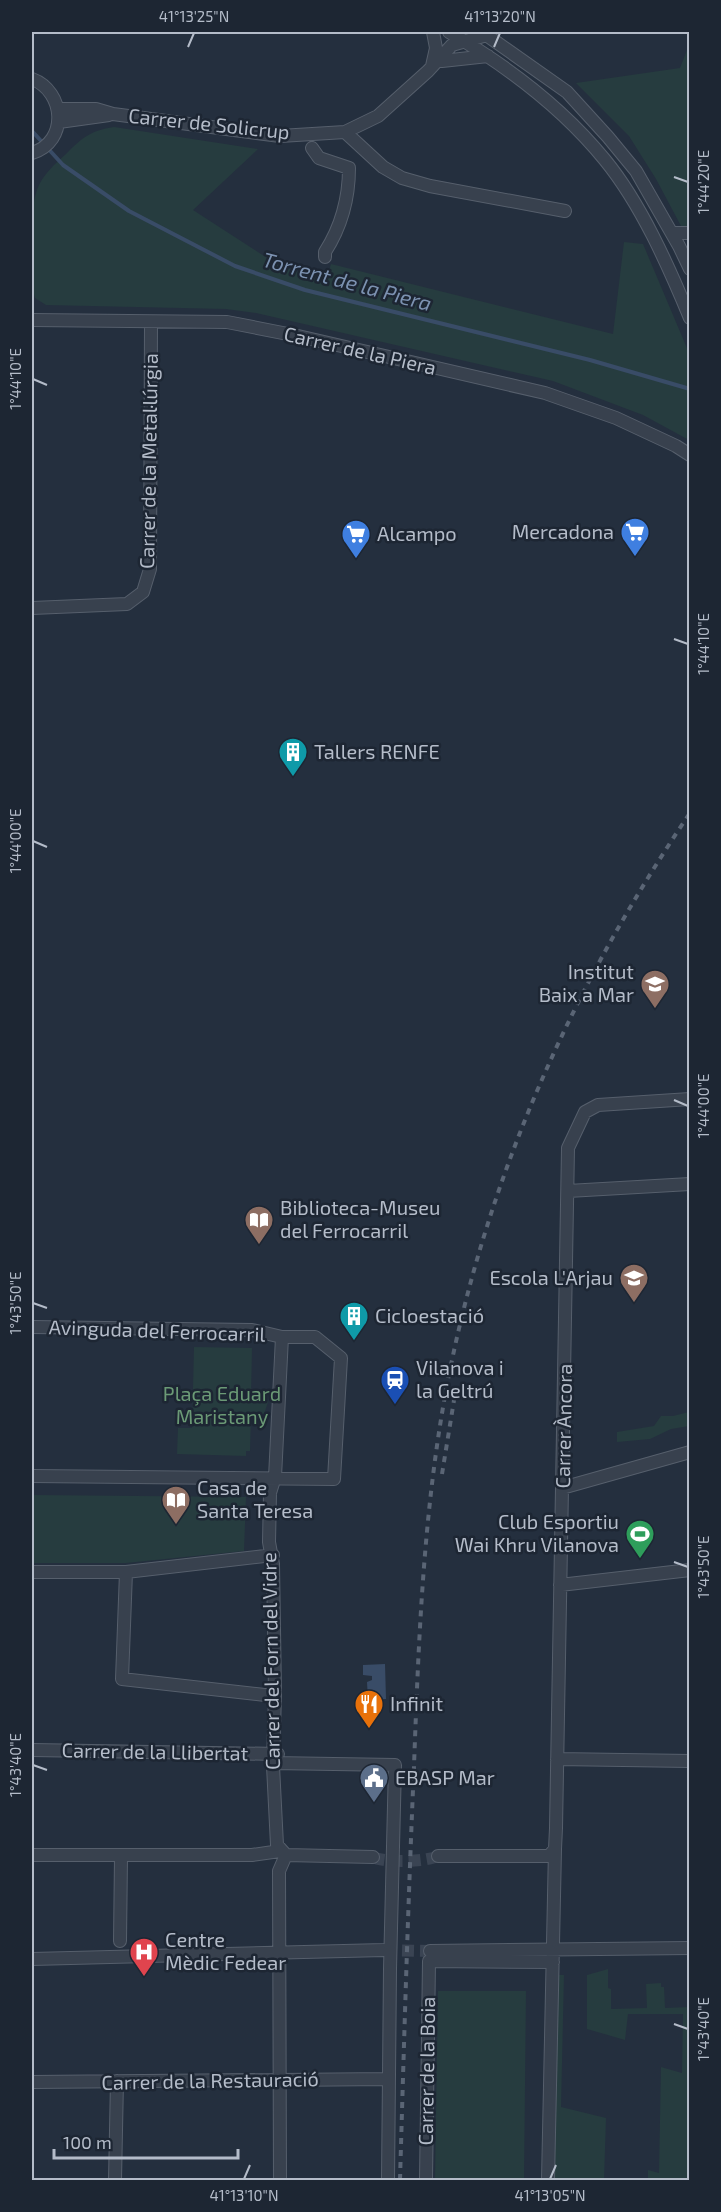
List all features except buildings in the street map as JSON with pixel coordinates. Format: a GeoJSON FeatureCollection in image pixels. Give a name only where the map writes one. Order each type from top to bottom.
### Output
{"type":"FeatureCollection","features":[{"type":"Feature","properties":{"kind":"street"},"geometry":{"type":"LineString","coordinates":[[433,32],[436,48],[434,66],[488,56]]}},
{"type":"Feature","properties":{"kind":"street"},"geometry":{"type":"LineString","coordinates":[[456,40],[484,33],[567,92],[636,171],[672,233],[684,244],[690,269]]}},
{"type":"Feature","properties":{"kind":"street"},"geometry":{"type":"LineString","coordinates":[[456,40],[488,56],[567,118],[606,162],[629,195],[656,244],[690,318]]}},
{"type":"Feature","properties":{"kind":"street","name":"Carrer de Solicrup"},"geometry":{"type":"LineString","coordinates":[[58,120],[113,114],[280,136],[345,132],[378,116],[434,66],[456,40]]}},
{"type":"Feature","properties":{"kind":"street"},"geometry":{"type":"LineString","coordinates":[[32,79],[44,84],[51,91],[58,120],[49,142],[32,153]]}},
{"type":"Feature","properties":{"kind":"street"},"geometry":{"type":"LineString","coordinates":[[345,132],[383,166],[402,178],[430,186],[565,211]]}},
{"type":"Feature","properties":{"kind":"street"},"geometry":{"type":"LineString","coordinates":[[312,148],[319,158],[349,168],[346,201],[335,236],[324,252],[325,256]]}},
{"type":"Feature","properties":{"kind":"street"},"geometry":{"type":"LineString","coordinates":[[672,233],[690,233]]}},
{"type":"Feature","properties":{"kind":"street","name":"Carrer de la Piera"},"geometry":{"type":"LineString","coordinates":[[32,320],[227,322],[545,393],[616,418],[690,455]]}},
{"type":"Feature","properties":{"kind":"street","name":"Carrer de la Metal·lúrgia"},"geometry":{"type":"LineString","coordinates":[[32,608],[127,604],[143,592],[150,569],[150,322]]}},
{"type":"Feature","properties":{"kind":"street","name":"Carrer de la Piera"},"geometry":{"type":"LineString","coordinates":[[676,446],[690,450]]}},
{"type":"Feature","properties":{"kind":"street","name":"Carrer Àncora"},"geometry":{"type":"LineString","coordinates":[[548,2181],[568,1148],[585,1112],[598,1105],[690,1099]]}},
{"type":"Feature","properties":{"kind":"street"},"geometry":{"type":"LineString","coordinates":[[568,1191],[690,1185]]}},
{"type":"Feature","properties":{"kind":"street","name":"Avinguda del Ferrocarril"},"geometry":{"type":"LineString","coordinates":[[32,1327],[252,1330],[282,1336]]}},
{"type":"Feature","properties":{"kind":"street"},"geometry":{"type":"LineString","coordinates":[[32,1476],[334,1479],[341,1358],[315,1337],[282,1336],[275,1477]]}},
{"type":"Feature","properties":{"kind":"street"},"geometry":{"type":"LineString","coordinates":[[562,1488],[690,1452]]}},
{"type":"Feature","properties":{"kind":"street","name":"Carrer del Forn del Vidre"},"geometry":{"type":"LineString","coordinates":[[275,1477],[270,1493],[269,1542],[273,1556],[274,1757],[281,1850],[279,1871],[280,2181]]}},
{"type":"Feature","properties":{"kind":"street"},"geometry":{"type":"LineString","coordinates":[[32,1572],[126,1572],[273,1556]]}},
{"type":"Feature","properties":{"kind":"street"},"geometry":{"type":"LineString","coordinates":[[560,1585],[690,1570]]}},
{"type":"Feature","properties":{"kind":"street"},"geometry":{"type":"LineString","coordinates":[[126,1572],[122,1679],[274,1696]]}},
{"type":"Feature","properties":{"kind":"street","name":"Carrer de la Llibertat"},"geometry":{"type":"LineString","coordinates":[[32,1750],[274,1757],[395,1765],[388,2079]]}},
{"type":"Feature","properties":{"kind":"street"},"geometry":{"type":"LineString","coordinates":[[557,1759],[690,1761]]}},
{"type":"Feature","properties":{"kind":"street"},"geometry":{"type":"LineString","coordinates":[[32,1855],[121,1857],[260,1855],[281,1850],[373,1857]]}},
{"type":"Feature","properties":{"kind":"street"},"geometry":{"type":"LineString","coordinates":[[438,1856],[553,1856]]}},
{"type":"Feature","properties":{"kind":"street"},"geometry":{"type":"LineString","coordinates":[[120,1941],[121,1857]]}},
{"type":"Feature","properties":{"kind":"street"},"geometry":{"type":"LineString","coordinates":[[429,1956],[553,1948],[690,1948]]}},
{"type":"Feature","properties":{"kind":"street"},"geometry":{"type":"LineString","coordinates":[[32,1959],[384,1950]]}},
{"type":"Feature","properties":{"kind":"street"},"geometry":{"type":"LineString","coordinates":[[429,1956],[553,1962]]}},
{"type":"Feature","properties":{"kind":"street","name":"Carrer de la Boia"},"geometry":{"type":"LineString","coordinates":[[426,2181],[429,1956]]}},
{"type":"Feature","properties":{"kind":"street"},"geometry":{"type":"LineString","coordinates":[[388,2079],[388,2181]]}},
{"type":"Feature","properties":{"kind":"street","name":"Carrer de la Restauració"},"geometry":{"type":"LineString","coordinates":[[32,2082],[388,2079]]}},
{"type":"Feature","properties":{"kind":"street"},"geometry":{"type":"LineString","coordinates":[[115,2181],[117,2081]]}},
{"type":"Feature","properties":{"kind":"green space"},"geometry":{"type":"Polygon","coordinates":[[[689,45],[689,241],[656,179],[629,136],[576,83],[680,68],[689,45]]]}},
{"type":"Feature","properties":{"kind":"green space"},"geometry":{"type":"Polygon","coordinates":[[[114,127],[258,149],[193,210],[278,265],[326,281],[331,264],[613,334],[624,242],[643,244],[689,353],[689,440],[643,415],[553,381],[256,313],[226,309],[46,305],[35,298],[32,288],[31,225],[37,190],[49,170],[82,139],[114,127]]]}},
{"type":"Feature","properties":{"kind":"green space","name":"Plaça Eduard Maristany"},"geometry":{"type":"Polygon","coordinates":[[[194,1347],[252,1348],[251,1396],[267,1398],[268,1402],[264,1414],[251,1414],[250,1451],[246,1451],[246,1456],[177,1454],[178,1428],[192,1428],[194,1347]]]}},
{"type":"Feature","properties":{"kind":"green space"},"geometry":{"type":"Polygon","coordinates":[[[689,1412],[689,1426],[671,1429],[650,1439],[617,1442],[617,1432],[654,1426],[661,1416],[689,1412]]]}},
{"type":"Feature","properties":{"kind":"green space"},"geometry":{"type":"Polygon","coordinates":[[[32,1495],[246,1497],[244,1551],[126,1563],[32,1563],[32,1495]]]}},
{"type":"Feature","properties":{"kind":"green space"},"geometry":{"type":"Polygon","coordinates":[[[608,1969],[611,2009],[647,2008],[646,1984],[661,1983],[661,1987],[664,1987],[665,2008],[689,2007],[689,2180],[648,2180],[648,2170],[659,2173],[661,2067],[682,2073],[683,2014],[628,2014],[625,2040],[587,2029],[587,1975],[608,1969]]]}},
{"type":"Feature","properties":{"kind":"green space"},"geometry":{"type":"Polygon","coordinates":[[[558,1975],[564,1975],[561,2107],[606,2118],[604,2180],[554,2180],[558,1975]]]}},
{"type":"Feature","properties":{"kind":"green space"},"geometry":{"type":"Polygon","coordinates":[[[438,1991],[526,1991],[524,2180],[435,2180],[438,1991]]]}},
{"type":"Feature","properties":{"kind":"water"},"geometry":{"type":"Polygon","coordinates":[[[385,1664],[386,1699],[368,1700],[367,1682],[372,1680],[372,1676],[363,1675],[363,1665],[385,1664]]]}},
{"type":"Feature","properties":{"kind":"waterway","name":"Torrent de la Piera"},"geometry":{"type":"LineString","coordinates":[[32,131],[63,165],[129,211],[235,266],[305,290],[590,360],[690,389]]}},
{"type":"Feature","properties":{"kind":"tunnel"},"geometry":{"type":"LineString","coordinates":[[373,1857],[405,1861],[424,1860],[438,1856]]}},
{"type":"Feature","properties":{"kind":"tunnel"},"geometry":{"type":"LineString","coordinates":[[384,1950],[430,1951]]}},
{"type":"Feature","properties":{"kind":"railway"},"geometry":{"type":"LineString","coordinates":[[400,2180],[416,1715],[424,1562],[435,1460],[452,1360],[491,1214],[544,1075],[611,941],[690,813]]}},
{"type":"Feature","properties":{"kind":"railway"},"geometry":{"type":"LineString","coordinates":[[442,1474],[456,1388]]}},
{"type":"Feature","properties":{"kind":"place","name":"Mercadona"},"geometry":{"type":"Point","coordinates":[635,558]}},
{"type":"Feature","properties":{"kind":"place","name":"Alcampo"},"geometry":{"type":"Point","coordinates":[356,560]}},
{"type":"Feature","properties":{"kind":"place","name":"Tallers RENFE"},"geometry":{"type":"Point","coordinates":[293,778]}},
{"type":"Feature","properties":{"kind":"place","name":"Institut Baix a Mar"},"geometry":{"type":"Point","coordinates":[655,1010]}},
{"type":"Feature","properties":{"kind":"place","name":"Biblioteca-Museu del Ferrocarril"},"geometry":{"type":"Point","coordinates":[259,1246]}},
{"type":"Feature","properties":{"kind":"place","name":"Escola L'Arjau"},"geometry":{"type":"Point","coordinates":[634,1304]}},
{"type":"Feature","properties":{"kind":"place","name":"Cicloestació"},"geometry":{"type":"Point","coordinates":[354,1342]}},
{"type":"Feature","properties":{"kind":"place","name":"Vilanova i la Geltrú"},"geometry":{"type":"Point","coordinates":[395,1406]}},
{"type":"Feature","properties":{"kind":"place","name":"Casa de Santa Teresa"},"geometry":{"type":"Point","coordinates":[176,1526]}},
{"type":"Feature","properties":{"kind":"place","name":"Club Esportiu Wai Khru Vilanova"},"geometry":{"type":"Point","coordinates":[640,1560]}},
{"type":"Feature","properties":{"kind":"place","name":"Infinit"},"geometry":{"type":"Point","coordinates":[369,1730]}},
{"type":"Feature","properties":{"kind":"place","name":"EBASP Mar"},"geometry":{"type":"Point","coordinates":[374,1804]}},
{"type":"Feature","properties":{"kind":"place","name":"Centre Mèdic Fedear"},"geometry":{"type":"Point","coordinates":[144,1978]}}]}
